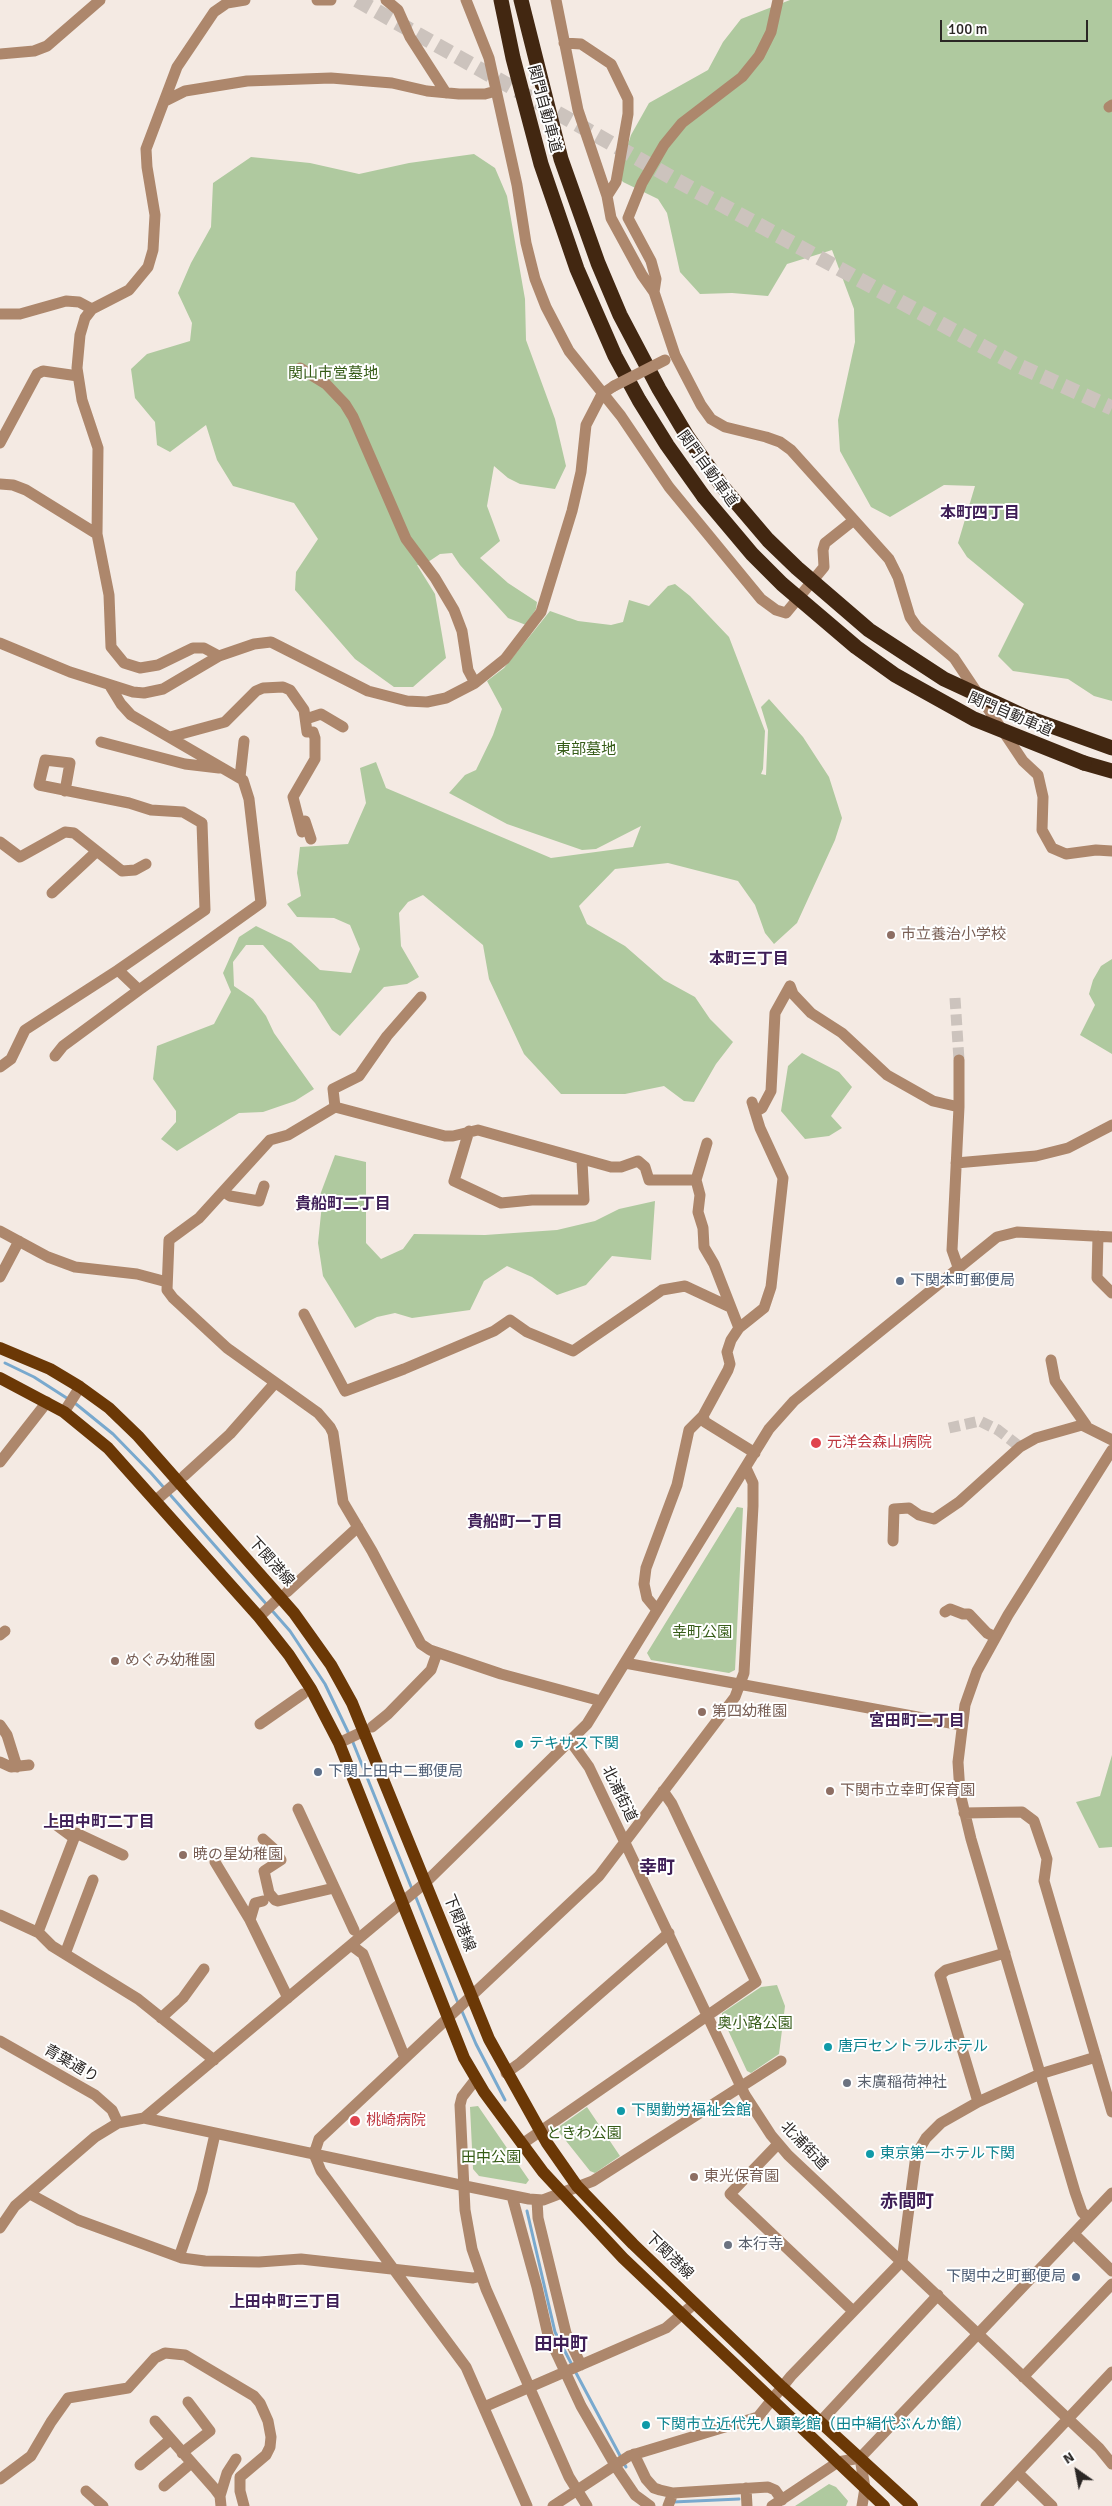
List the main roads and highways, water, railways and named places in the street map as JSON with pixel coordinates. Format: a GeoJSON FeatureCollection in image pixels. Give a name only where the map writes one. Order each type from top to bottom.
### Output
{"type":"FeatureCollection","features":[{"type":"Feature","properties":{"kind":"highway","name":"関門自動車道"},"geometry":{"type":"LineString","coordinates":[[501,0],[513,58],[541,164],[577,269],[616,356],[639,400],[667,445],[704,497],[752,554],[782,584],[834,630],[887,669],[932,698],[974,719],[1084,763],[1112,771]]}},
{"type":"Feature","properties":{"kind":"highway","name":"関門自動車道"},"geometry":{"type":"LineString","coordinates":[[521,0],[561,159],[598,263],[620,315],[659,389],[687,436],[722,486],[768,540],[797,568],[869,630],[944,679],[1026,718],[1112,748]]}},
{"type":"Feature","properties":{"kind":"highway"},"geometry":{"type":"LineString","coordinates":[[1026,718],[1112,740]]}},
{"type":"Feature","properties":{"kind":"main road","name":"下関港線"},"geometry":{"type":"LineString","coordinates":[[0,1348],[38,1363],[78,1391],[109,1408],[138,1436],[294,1613],[331,1665],[364,1731],[450,2015],[464,2058],[476,2080],[522,2144],[562,2194],[617,2252],[884,2506]]}},
{"type":"Feature","properties":{"kind":"main road","name":"下関港線"},"geometry":{"type":"LineString","coordinates":[[0,1378],[47,1402],[66,1409],[108,1448],[261,1615],[311,1689],[342,1742],[414,1892],[506,2073],[539,2132],[577,2186],[782,2387],[912,2506]]}},
{"type":"Feature","properties":{"kind":"waterway"},"geometry":{"type":"LineString","coordinates":[[5,1363],[34,1377],[76,1404],[113,1434],[151,1473],[290,1631],[325,1684],[349,1734]]}},
{"type":"Feature","properties":{"kind":"waterway"},"geometry":{"type":"LineString","coordinates":[[352,1740],[412,1889]]}},
{"type":"Feature","properties":{"kind":"waterway"},"geometry":{"type":"LineString","coordinates":[[415,1895],[458,2003]]}},
{"type":"Feature","properties":{"kind":"waterway"},"geometry":{"type":"LineString","coordinates":[[461,2009],[476,2044],[505,2100]]}},
{"type":"Feature","properties":{"kind":"waterway"},"geometry":{"type":"LineString","coordinates":[[527,2211],[555,2332],[572,2365]]}},
{"type":"Feature","properties":{"kind":"waterway"},"geometry":{"type":"LineString","coordinates":[[575,2371],[626,2467]]}},
{"type":"Feature","properties":{"kind":"waterway"},"geometry":{"type":"LineString","coordinates":[[673,2502],[739,2499]]}},
{"type":"Feature","properties":{"kind":"tunnel"},"geometry":{"type":"LineString","coordinates":[[357,0],[676,180],[1015,364],[1112,408]]}},
{"type":"Feature","properties":{"kind":"tunnel"},"geometry":{"type":"LineString","coordinates":[[955,998],[959,1060]]}},
{"type":"Feature","properties":{"kind":"tunnel"},"geometry":{"type":"LineString","coordinates":[[949,1428],[980,1421],[998,1430],[1020,1447]]}},
{"type":"Feature","properties":{"kind":"place","name":"市立養治小学校"},"geometry":{"type":"Point","coordinates":[891,935]}},
{"type":"Feature","properties":{"kind":"place","name":"下関本町郵便局"},"geometry":{"type":"Point","coordinates":[900,1281]}},
{"type":"Feature","properties":{"kind":"place","name":"元洋会森山病院"},"geometry":{"type":"Point","coordinates":[816,1443]}},
{"type":"Feature","properties":{"kind":"place","name":"めぐみ幼稚園"},"geometry":{"type":"Point","coordinates":[115,1661]}},
{"type":"Feature","properties":{"kind":"place","name":"第四幼稚園"},"geometry":{"type":"Point","coordinates":[702,1712]}},
{"type":"Feature","properties":{"kind":"place","name":"テキサス下関"},"geometry":{"type":"Point","coordinates":[519,1744]}},
{"type":"Feature","properties":{"kind":"place","name":"下関上田中二郵便局"},"geometry":{"type":"Point","coordinates":[318,1772]}},
{"type":"Feature","properties":{"kind":"place","name":"下関市立幸町保育園"},"geometry":{"type":"Point","coordinates":[830,1791]}},
{"type":"Feature","properties":{"kind":"place","name":"暁の星幼稚園"},"geometry":{"type":"Point","coordinates":[183,1855]}},
{"type":"Feature","properties":{"kind":"place","name":"唐戸セントラルホテル"},"geometry":{"type":"Point","coordinates":[828,2047]}},
{"type":"Feature","properties":{"kind":"place","name":"末廣稲荷神社"},"geometry":{"type":"Point","coordinates":[847,2083]}},
{"type":"Feature","properties":{"kind":"place","name":"下関勤労福祉会館"},"geometry":{"type":"Point","coordinates":[621,2111]}},
{"type":"Feature","properties":{"kind":"place","name":"桃崎病院"},"geometry":{"type":"Point","coordinates":[355,2121]}},
{"type":"Feature","properties":{"kind":"place","name":"東京第一ホテル下関"},"geometry":{"type":"Point","coordinates":[870,2154]}},
{"type":"Feature","properties":{"kind":"place","name":"東光保育園"},"geometry":{"type":"Point","coordinates":[694,2177]}},
{"type":"Feature","properties":{"kind":"place","name":"本行寺"},"geometry":{"type":"Point","coordinates":[728,2245]}},
{"type":"Feature","properties":{"kind":"place","name":"下関中之町郵便局"},"geometry":{"type":"Point","coordinates":[1076,2277]}},
{"type":"Feature","properties":{"kind":"place","name":"下関市立近代先人顕彰館（田中絹代ぶんか館）"},"geometry":{"type":"Point","coordinates":[646,2425]}},
{"type":"Feature","properties":{"kind":"district","name":"本町四丁目"},"geometry":{"type":"Point","coordinates":[980,514]}},
{"type":"Feature","properties":{"kind":"district","name":"本町三丁目"},"geometry":{"type":"Point","coordinates":[749,960]}},
{"type":"Feature","properties":{"kind":"district","name":"貴船町二丁目"},"geometry":{"type":"Point","coordinates":[343,1205]}},
{"type":"Feature","properties":{"kind":"district","name":"貴船町一丁目"},"geometry":{"type":"Point","coordinates":[515,1523]}},
{"type":"Feature","properties":{"kind":"district","name":"宮田町二丁目"},"geometry":{"type":"Point","coordinates":[917,1722]}},
{"type":"Feature","properties":{"kind":"district","name":"上田中町二丁目"},"geometry":{"type":"Point","coordinates":[99,1823]}},
{"type":"Feature","properties":{"kind":"district","name":"幸町"},"geometry":{"type":"Point","coordinates":[657,1868]}},
{"type":"Feature","properties":{"kind":"district","name":"赤間町"},"geometry":{"type":"Point","coordinates":[907,2202]}},
{"type":"Feature","properties":{"kind":"district","name":"上田中町三丁目"},"geometry":{"type":"Point","coordinates":[285,2303]}},
{"type":"Feature","properties":{"kind":"district","name":"田中町"},"geometry":{"type":"Point","coordinates":[561,2345]}},
{"type":"Feature","properties":{"kind":"park label","name":"関山市営墓地"},"geometry":{"type":"Point","coordinates":[333,374]}},
{"type":"Feature","properties":{"kind":"park label","name":"東部墓地"},"geometry":{"type":"Point","coordinates":[586,750]}},
{"type":"Feature","properties":{"kind":"park label","name":"幸町公園"},"geometry":{"type":"Point","coordinates":[702,1633]}},
{"type":"Feature","properties":{"kind":"park label","name":"奥小路公園"},"geometry":{"type":"Point","coordinates":[755,2024]}},
{"type":"Feature","properties":{"kind":"park label","name":"ときわ公園"},"geometry":{"type":"Point","coordinates":[584,2134]}},
{"type":"Feature","properties":{"kind":"park label","name":"田中公園"},"geometry":{"type":"Point","coordinates":[491,2158]}}]}
